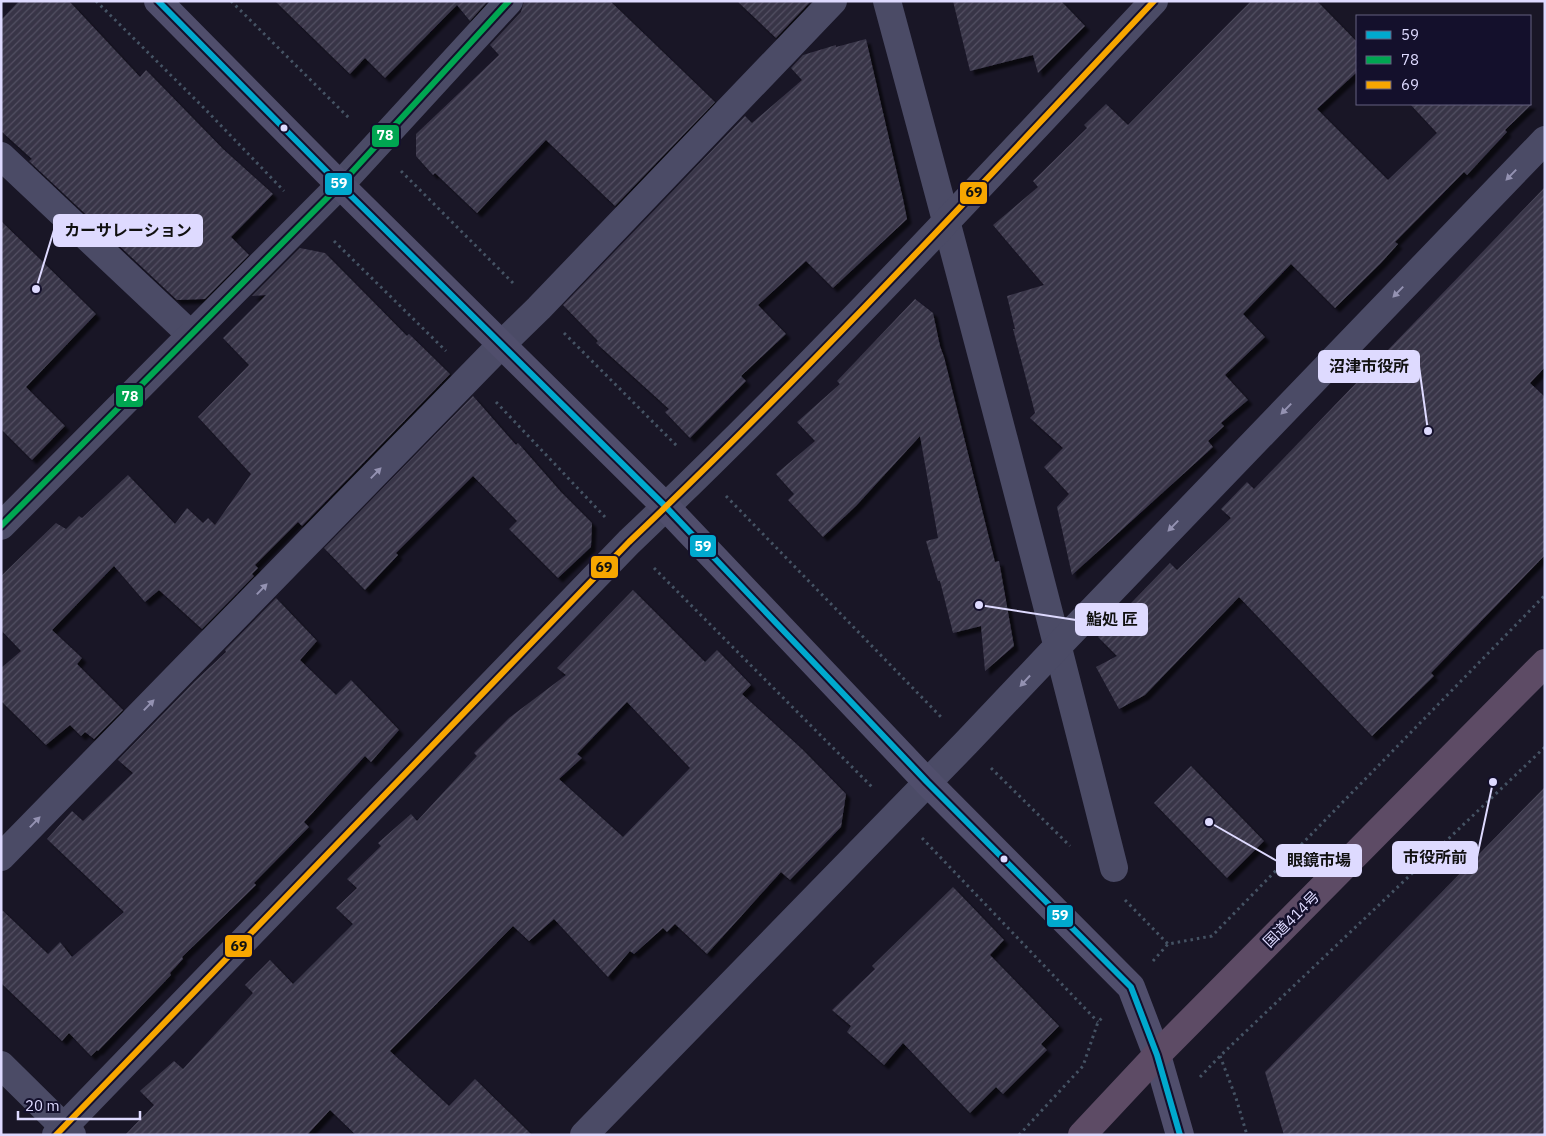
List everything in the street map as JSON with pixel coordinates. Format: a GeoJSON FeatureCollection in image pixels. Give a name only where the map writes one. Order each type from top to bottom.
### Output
{"type":"FeatureCollection","features":[{"type":"Feature","properties":{"kind":"highway","name":"国道414号"},"geometry":{"type":"LineString","coordinates":[[1082,1135],[1157,1054],[1545,663]]}},
{"type":"Feature","properties":{"kind":"street"},"geometry":{"type":"LineString","coordinates":[[158,1],[340,185],[666,507],[927,782],[1131,987],[1157,1054],[1180,1135]]}},
{"type":"Feature","properties":{"kind":"street"},"geometry":{"type":"LineString","coordinates":[[1,526],[340,185],[509,1]]}},
{"type":"Feature","properties":{"kind":"street"},"geometry":{"type":"LineString","coordinates":[[1,857],[501,344],[539,308],[833,1]]}},
{"type":"Feature","properties":{"kind":"street"},"geometry":{"type":"LineString","coordinates":[[887,1],[947,220],[1114,868]]}},
{"type":"Feature","properties":{"kind":"street"},"geometry":{"type":"LineString","coordinates":[[1,1065],[64,1132],[622,550],[703,472],[947,220],[1154,1]]}},
{"type":"Feature","properties":{"kind":"street"},"geometry":{"type":"LineString","coordinates":[[584,1135],[973,736],[1545,140]]}},
{"type":"Feature","properties":{"kind":"street"},"geometry":{"type":"LineString","coordinates":[[3,162],[190,334]]}},
{"type":"Feature","properties":{"kind":"path"},"geometry":{"type":"LineString","coordinates":[[96,1],[205,109]]}},
{"type":"Feature","properties":{"kind":"path"},"geometry":{"type":"LineString","coordinates":[[231,1],[274,44]]}},
{"type":"Feature","properties":{"kind":"path"},"geometry":{"type":"LineString","coordinates":[[1019,1135],[1083,1066],[1098,1022],[1168,944],[1212,936],[1545,595]]}},
{"type":"Feature","properties":{"kind":"path"},"geometry":{"type":"LineString","coordinates":[[1203,1074],[1545,747]]}},
{"type":"Feature","properties":{"kind":"path"},"geometry":{"type":"LineString","coordinates":[[1220,1056],[1248,1135]]}},
{"type":"Feature","properties":{"kind":"building"},"geometry":{"type":"Polygon","coordinates":[[[19,1],[69,1],[140,77],[146,70],[223,149],[273,194],[231,237],[249,255],[205,299],[177,300],[29,161],[32,159],[1,131],[1,20],[19,1]]]}},
{"type":"Feature","properties":{"kind":"building"},"geometry":{"type":"Polygon","coordinates":[[[275,1],[488,1],[470,21],[457,5],[385,78],[365,58],[350,74],[275,1]]]}},
{"type":"Feature","properties":{"kind":"building"},"geometry":{"type":"Polygon","coordinates":[[[524,1],[610,1],[715,102],[615,206],[546,140],[477,213],[435,173],[433,175],[416,156],[416,134],[499,55],[490,45],[521,12],[524,1]]]}},
{"type":"Feature","properties":{"kind":"building"},"geometry":{"type":"Polygon","coordinates":[[[737,1],[811,1],[776,38],[737,1]]]}},
{"type":"Feature","properties":{"kind":"building"},"geometry":{"type":"Polygon","coordinates":[[[953,1],[1061,1],[1085,26],[1038,73],[1033,55],[970,71],[953,1]]]}},
{"type":"Feature","properties":{"kind":"building"},"geometry":{"type":"Polygon","coordinates":[[[1251,1],[1317,1],[1356,41],[1356,73],[1317,109],[1388,180],[1437,133],[1411,105],[1531,105],[1505,130],[1507,132],[1467,175],[1464,172],[1395,242],[1398,244],[1381,263],[1335,308],[1291,264],[1243,314],[1265,337],[1225,375],[1248,400],[1221,423],[1224,426],[1208,441],[1213,447],[1072,575],[1057,507],[1069,494],[1044,467],[1063,448],[1030,418],[1035,413],[1013,329],[1015,329],[1007,296],[1044,285],[993,225],[1038,187],[1033,181],[1087,128],[1084,125],[1106,104],[1128,125],[1251,1]]]}},
{"type":"Feature","properties":{"kind":"building"},"geometry":{"type":"Polygon","coordinates":[[[866,39],[907,219],[833,288],[806,261],[758,305],[786,334],[741,376],[746,381],[690,438],[665,412],[669,409],[596,343],[598,341],[563,305],[745,116],[752,123],[802,80],[791,68],[803,55],[836,45],[836,47],[866,39]]]}},
{"type":"Feature","properties":{"kind":"building"},"geometry":{"type":"Polygon","coordinates":[[[1545,187],[1545,367],[1530,383],[1545,397],[1545,555],[1431,673],[1434,676],[1372,736],[1239,597],[1145,695],[1119,709],[1096,667],[1117,656],[1098,637],[1170,563],[1177,570],[1231,518],[1221,509],[1247,482],[1254,489],[1545,187]]]}},
{"type":"Feature","properties":{"kind":"building"},"geometry":{"type":"Polygon","coordinates":[[[1,221],[96,314],[26,387],[65,426],[32,460],[1,429],[1,221]]]}},
{"type":"Feature","properties":{"kind":"building"},"geometry":{"type":"Polygon","coordinates":[[[300,248],[325,253],[407,336],[409,334],[450,374],[302,526],[298,522],[255,565],[258,568],[252,574],[254,576],[202,629],[159,590],[145,602],[114,566],[52,630],[82,658],[77,664],[123,710],[94,739],[85,732],[81,736],[70,725],[46,745],[1,701],[1,668],[21,651],[1,630],[1,576],[56,523],[66,529],[79,516],[82,518],[128,475],[175,524],[187,508],[203,523],[208,518],[215,525],[251,474],[198,417],[249,365],[223,338],[266,295],[252,296],[300,248]]]}},
{"type":"Feature","properties":{"kind":"building"},"geometry":{"type":"Polygon","coordinates":[[[915,299],[933,313],[995,562],[999,561],[1014,646],[985,671],[981,626],[953,633],[940,581],[938,581],[926,541],[938,538],[920,436],[856,506],[823,537],[788,500],[794,494],[776,474],[815,441],[797,422],[840,384],[837,381],[915,299]]]}},
{"type":"Feature","properties":{"kind":"building"},"geometry":{"type":"Polygon","coordinates":[[[473,396],[516,445],[518,443],[561,492],[592,523],[591,547],[558,578],[509,529],[517,521],[473,476],[396,553],[398,555],[365,590],[324,548],[473,396]]]}},
{"type":"Feature","properties":{"kind":"building"},"geometry":{"type":"Polygon","coordinates":[[[633,590],[705,662],[717,650],[751,685],[742,694],[803,750],[846,794],[841,827],[790,880],[781,872],[707,954],[675,924],[667,932],[663,928],[634,954],[630,951],[608,977],[554,919],[529,941],[513,926],[390,1051],[449,1106],[475,1079],[532,1135],[356,1135],[330,1110],[307,1135],[125,1135],[154,1105],[140,1091],[174,1061],[183,1069],[253,993],[245,985],[270,960],[293,984],[353,924],[336,908],[357,888],[347,879],[381,846],[378,843],[411,814],[417,821],[477,756],[474,753],[509,718],[566,675],[557,668],[633,590]],[[627,702],[577,754],[582,758],[559,779],[623,837],[690,768],[627,702]]]}},
{"type":"Feature","properties":{"kind":"building"},"geometry":{"type":"Polygon","coordinates":[[[276,598],[317,641],[300,660],[336,695],[351,680],[399,730],[371,762],[365,756],[304,822],[309,827],[254,883],[256,885],[182,957],[183,959],[170,973],[171,975],[91,1056],[69,1033],[62,1041],[1,983],[1,909],[48,954],[60,942],[72,957],[124,912],[47,839],[72,811],[83,821],[133,773],[118,760],[226,652],[225,650],[276,598]]]}},
{"type":"Feature","properties":{"kind":"building"},"geometry":{"type":"Polygon","coordinates":[[[1191,766],[1264,841],[1227,878],[1154,803],[1191,766]]]}},
{"type":"Feature","properties":{"kind":"building"},"geometry":{"type":"Polygon","coordinates":[[[1545,787],[1545,1135],[1284,1135],[1265,1072],[1545,787]]]}},
{"type":"Feature","properties":{"kind":"building"},"geometry":{"type":"Polygon","coordinates":[[[953,887],[1004,940],[990,955],[1059,1026],[1041,1044],[1047,1050],[1003,1094],[996,1087],[970,1113],[903,1043],[884,1065],[847,1032],[851,1026],[832,1010],[875,969],[872,966],[953,887]]]}},
{"type":"Feature","properties":{"kind":"transit line","name":"59"},"geometry":{"type":"LineString","coordinates":[[158,1],[340,185],[666,507],[927,782],[1131,987],[1157,1055],[1180,1135]]}},
{"type":"Feature","properties":{"kind":"transit line","name":"78"},"geometry":{"type":"LineString","coordinates":[[1,526],[340,185],[509,1]]}},
{"type":"Feature","properties":{"kind":"transit line","name":"69"},"geometry":{"type":"LineString","coordinates":[[56,1135],[629,542],[697,477],[830,343],[1154,1]]}},
{"type":"Feature","properties":{"kind":"place","name":"カーサレーション"},"geometry":{"type":"Point","coordinates":[36,289]}},
{"type":"Feature","properties":{"kind":"place","name":"沼津市役所"},"geometry":{"type":"Point","coordinates":[1428,431]}},
{"type":"Feature","properties":{"kind":"place","name":"鮨処 匠"},"geometry":{"type":"Point","coordinates":[979,605]}},
{"type":"Feature","properties":{"kind":"place","name":"市役所前"},"geometry":{"type":"Point","coordinates":[1493,782]}},
{"type":"Feature","properties":{"kind":"place","name":"眼鏡市場"},"geometry":{"type":"Point","coordinates":[1209,822]}}]}
